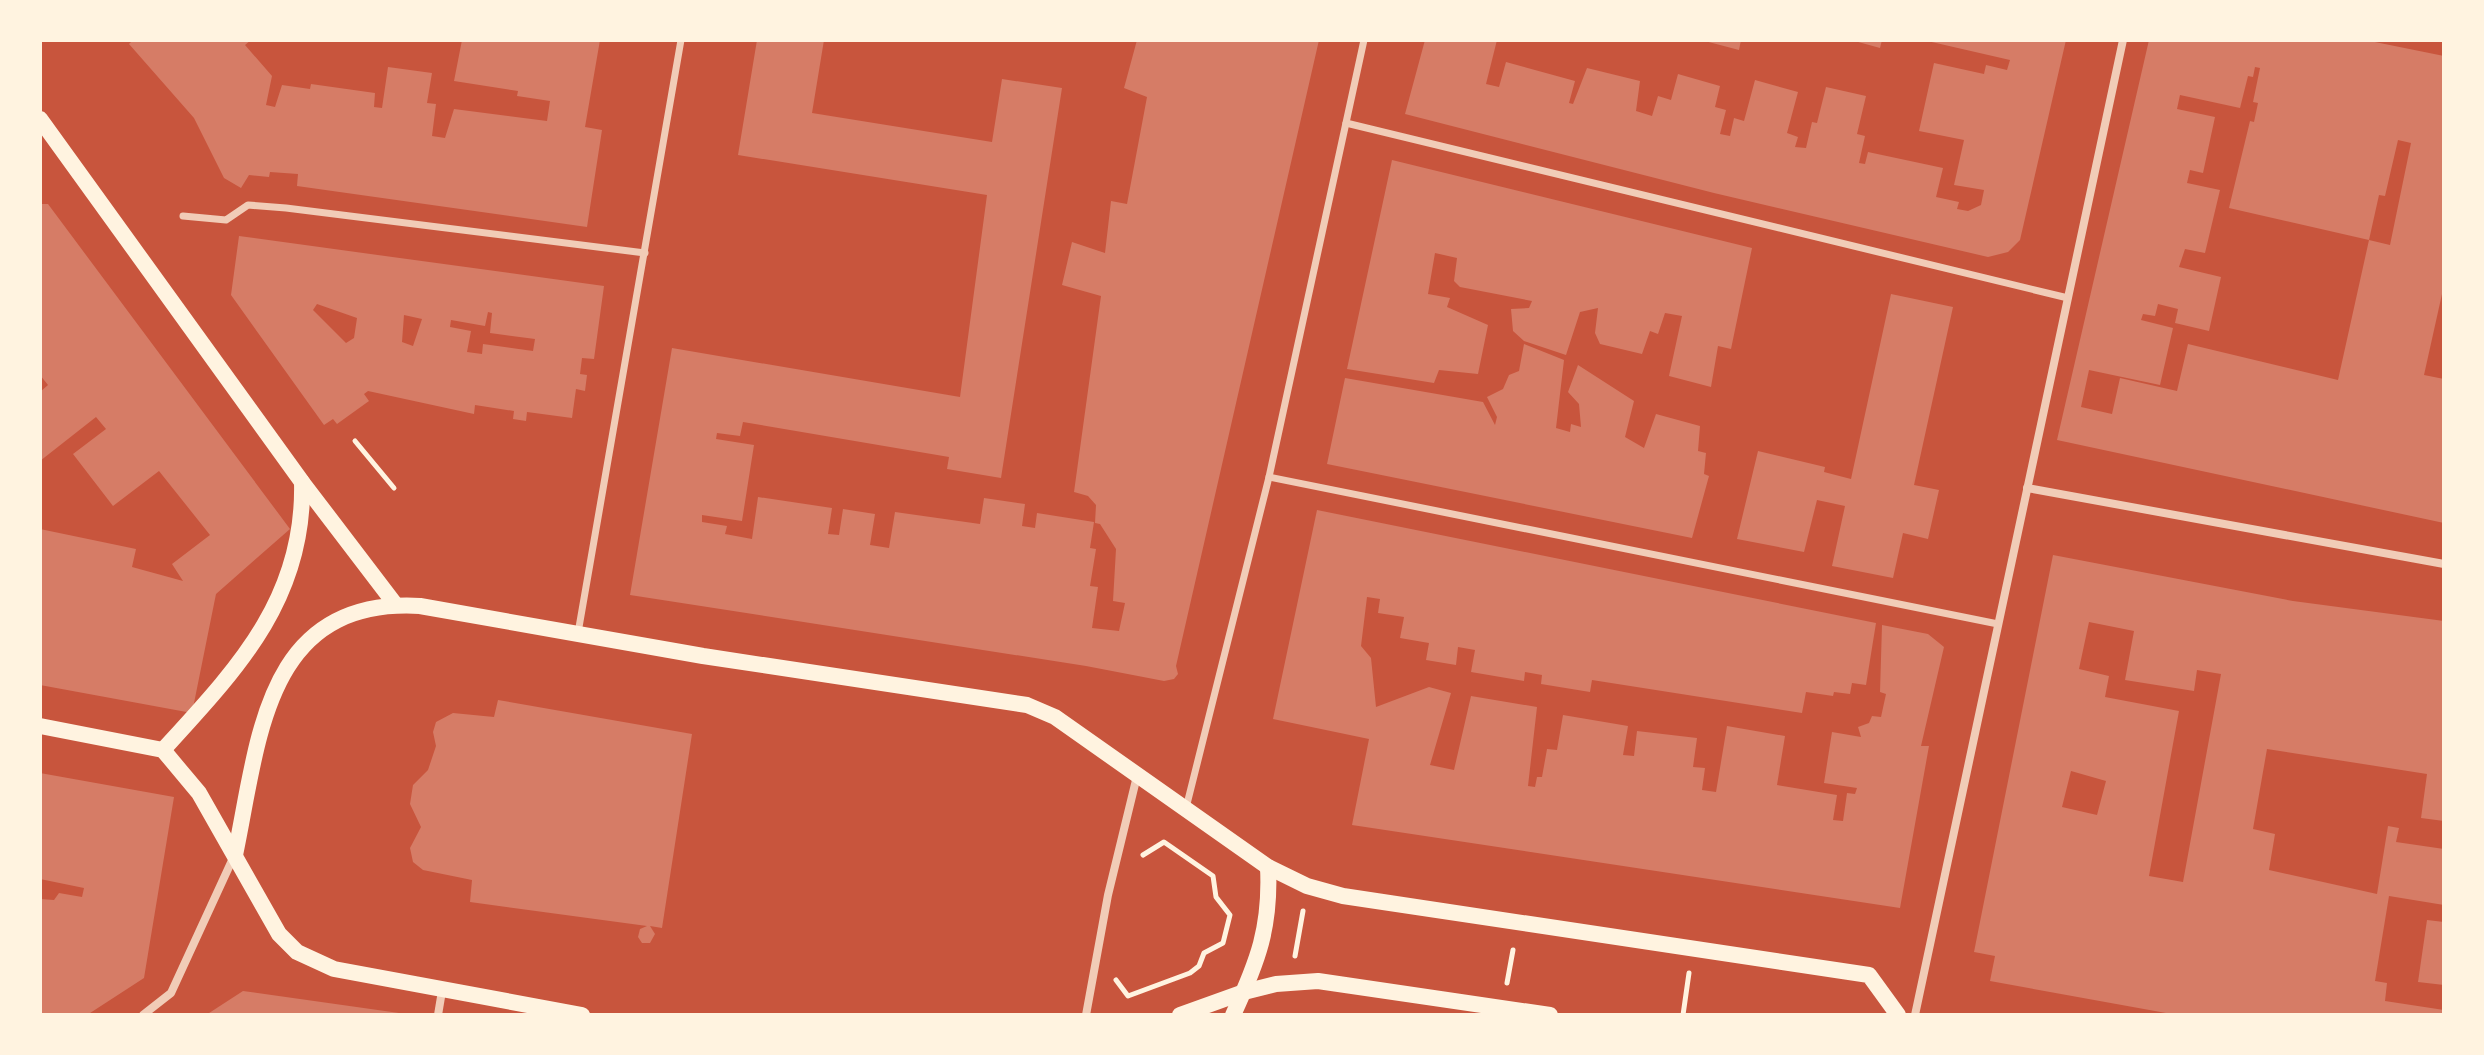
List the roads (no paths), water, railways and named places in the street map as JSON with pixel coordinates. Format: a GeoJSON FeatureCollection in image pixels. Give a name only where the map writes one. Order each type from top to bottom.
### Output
{"type":"FeatureCollection","features":[{"type":"Feature","properties":{"kind":"main road"},"geometry":{"type":"LineString","coordinates":[[40,119],[302,482],[395,604]]}},
{"type":"Feature","properties":{"kind":"main road"},"geometry":{"type":"LineString","coordinates":[[163,750],[236,665],[284,591],[300,539],[302,482]]}},
{"type":"Feature","properties":{"kind":"main road"},"geometry":{"type":"LineString","coordinates":[[235,855],[265,715],[284,668],[316,635],[338,621],[366,609],[395,604],[1027,705],[1055,717],[1268,867],[1307,886],[1343,896],[1869,975],[1898,1015]]}},
{"type":"Feature","properties":{"kind":"main road"},"geometry":{"type":"LineString","coordinates":[[40,726],[163,750],[186,774],[273,924],[297,952],[334,969],[582,1015]]}},
{"type":"Feature","properties":{"kind":"main road"},"geometry":{"type":"LineString","coordinates":[[1233,1015],[1265,939],[1270,905],[1268,867]]}},
{"type":"Feature","properties":{"kind":"main road"},"geometry":{"type":"LineString","coordinates":[[1180,1015],[1244,992],[1291,982],[1341,983],[1550,1015]]}},
{"type":"Feature","properties":{"kind":"street"},"geometry":{"type":"LineString","coordinates":[[577,634],[681,40]]}},
{"type":"Feature","properties":{"kind":"street"},"geometry":{"type":"LineString","coordinates":[[1185,810],[1269,477],[1364,40]]}},
{"type":"Feature","properties":{"kind":"street"},"geometry":{"type":"LineString","coordinates":[[1915,1015],[2123,40]]}},
{"type":"Feature","properties":{"kind":"street"},"geometry":{"type":"LineString","coordinates":[[1346,123],[2068,298]]}},
{"type":"Feature","properties":{"kind":"street"},"geometry":{"type":"LineString","coordinates":[[183,216],[226,220],[248,205],[286,208],[645,253]]}},
{"type":"Feature","properties":{"kind":"street"},"geometry":{"type":"LineString","coordinates":[[1269,477],[1998,624]]}},
{"type":"Feature","properties":{"kind":"street"},"geometry":{"type":"LineString","coordinates":[[2027,488],[2444,564]]}},
{"type":"Feature","properties":{"kind":"street"},"geometry":{"type":"LineString","coordinates":[[1086,1015],[1116,859],[1137,776]]}},
{"type":"Feature","properties":{"kind":"street"},"geometry":{"type":"LineString","coordinates":[[143,1015],[171,993],[235,855]]}},
{"type":"Feature","properties":{"kind":"street"},"geometry":{"type":"LineString","coordinates":[[438,1015],[442,991]]}}]}
